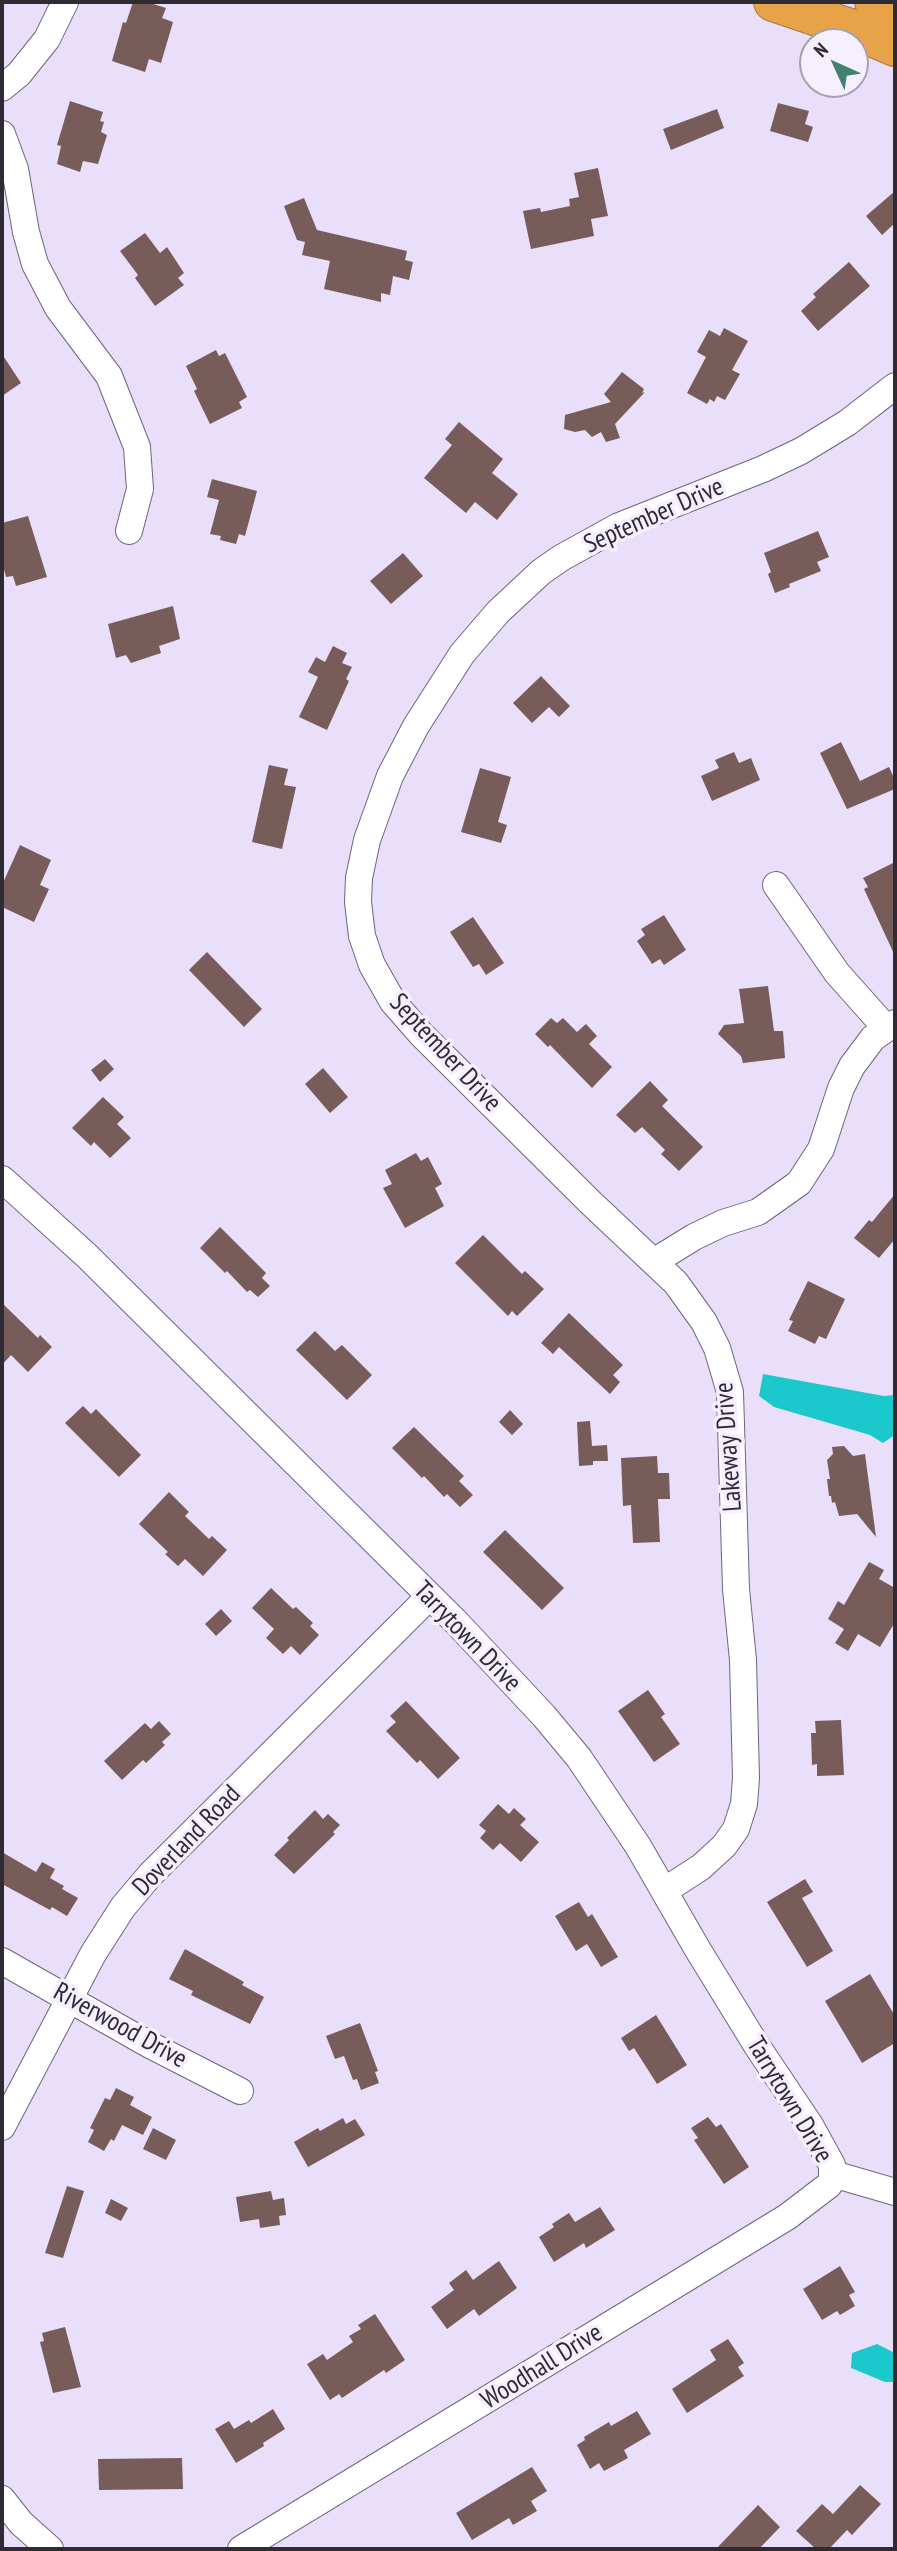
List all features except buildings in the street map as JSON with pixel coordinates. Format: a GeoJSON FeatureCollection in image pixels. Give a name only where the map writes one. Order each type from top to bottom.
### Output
{"type":"FeatureCollection","features":[{"type":"Feature","properties":{"kind":"highway"},"geometry":{"type":"LineString","coordinates":[[773,2],[850,28],[895,47]]}},
{"type":"Feature","properties":{"kind":"highway"},"geometry":{"type":"LineString","coordinates":[[874,2],[895,11]]}},
{"type":"Feature","properties":{"kind":"street"},"geometry":{"type":"LineString","coordinates":[[2,88],[19,74],[47,39],[65,2]]}},
{"type":"Feature","properties":{"kind":"street"},"geometry":{"type":"LineString","coordinates":[[2,134],[15,169],[26,232],[35,264],[58,308],[109,376],[137,447],[141,489],[129,531]]}},
{"type":"Feature","properties":{"kind":"street","name":"September Drive"},"geometry":{"type":"LineString","coordinates":[[655,1261],[590,1202],[421,1034],[393,1002],[372,965],[362,936],[359,890],[367,840],[390,776],[443,681],[498,612],[541,572],[620,526],[801,451],[847,423],[895,386]]}},
{"type":"Feature","properties":{"kind":"street"},"geometry":{"type":"LineString","coordinates":[[655,1261],[723,1223],[758,1212],[799,1183],[821,1149],[841,1088],[852,1066],[873,1038],[891,1026],[837,974],[776,885]]}},
{"type":"Feature","properties":{"kind":"street","name":"Tarrytown Drive"},"geometry":{"type":"LineString","coordinates":[[2,1179],[86,1255],[456,1622],[579,1758],[638,1846],[757,2046],[810,2125],[832,2165],[833,2174]]}},
{"type":"Feature","properties":{"kind":"street","name":"Lakeway Drive"},"geometry":{"type":"LineString","coordinates":[[655,1261],[676,1283],[704,1322],[717,1348],[730,1392],[746,1778],[744,1804],[736,1829],[724,1846],[701,1867],[664,1891]]}},
{"type":"Feature","properties":{"kind":"street","name":"Doverland Road"},"geometry":{"type":"LineString","coordinates":[[2,2127],[69,1998],[112,1923],[150,1875],[429,1597]]}},
{"type":"Feature","properties":{"kind":"street","name":"Riverwood Drive"},"geometry":{"type":"LineString","coordinates":[[2,1961],[150,2045],[240,2091]]}},
{"type":"Feature","properties":{"kind":"street"},"geometry":{"type":"LineString","coordinates":[[833,2174],[895,2192]]}},
{"type":"Feature","properties":{"kind":"street","name":"Woodhall Drive"},"geometry":{"type":"LineString","coordinates":[[241,2549],[787,2217],[821,2193],[829,2185],[833,2174]]}},
{"type":"Feature","properties":{"kind":"street"},"geometry":{"type":"LineString","coordinates":[[2,2499],[21,2523],[50,2549]]}},
{"type":"Feature","properties":{"kind":"shaded area"},"geometry":{"type":"Polygon","coordinates":[[[763,1374],[884,1396],[895,1395],[895,1435],[883,1443],[870,1435],[774,1407],[759,1396],[763,1374]]]}},
{"type":"Feature","properties":{"kind":"shaded area"},"geometry":{"type":"Polygon","coordinates":[[[877,2344],[895,2353],[895,2382],[885,2382],[851,2368],[852,2353],[877,2344]]]}}]}
